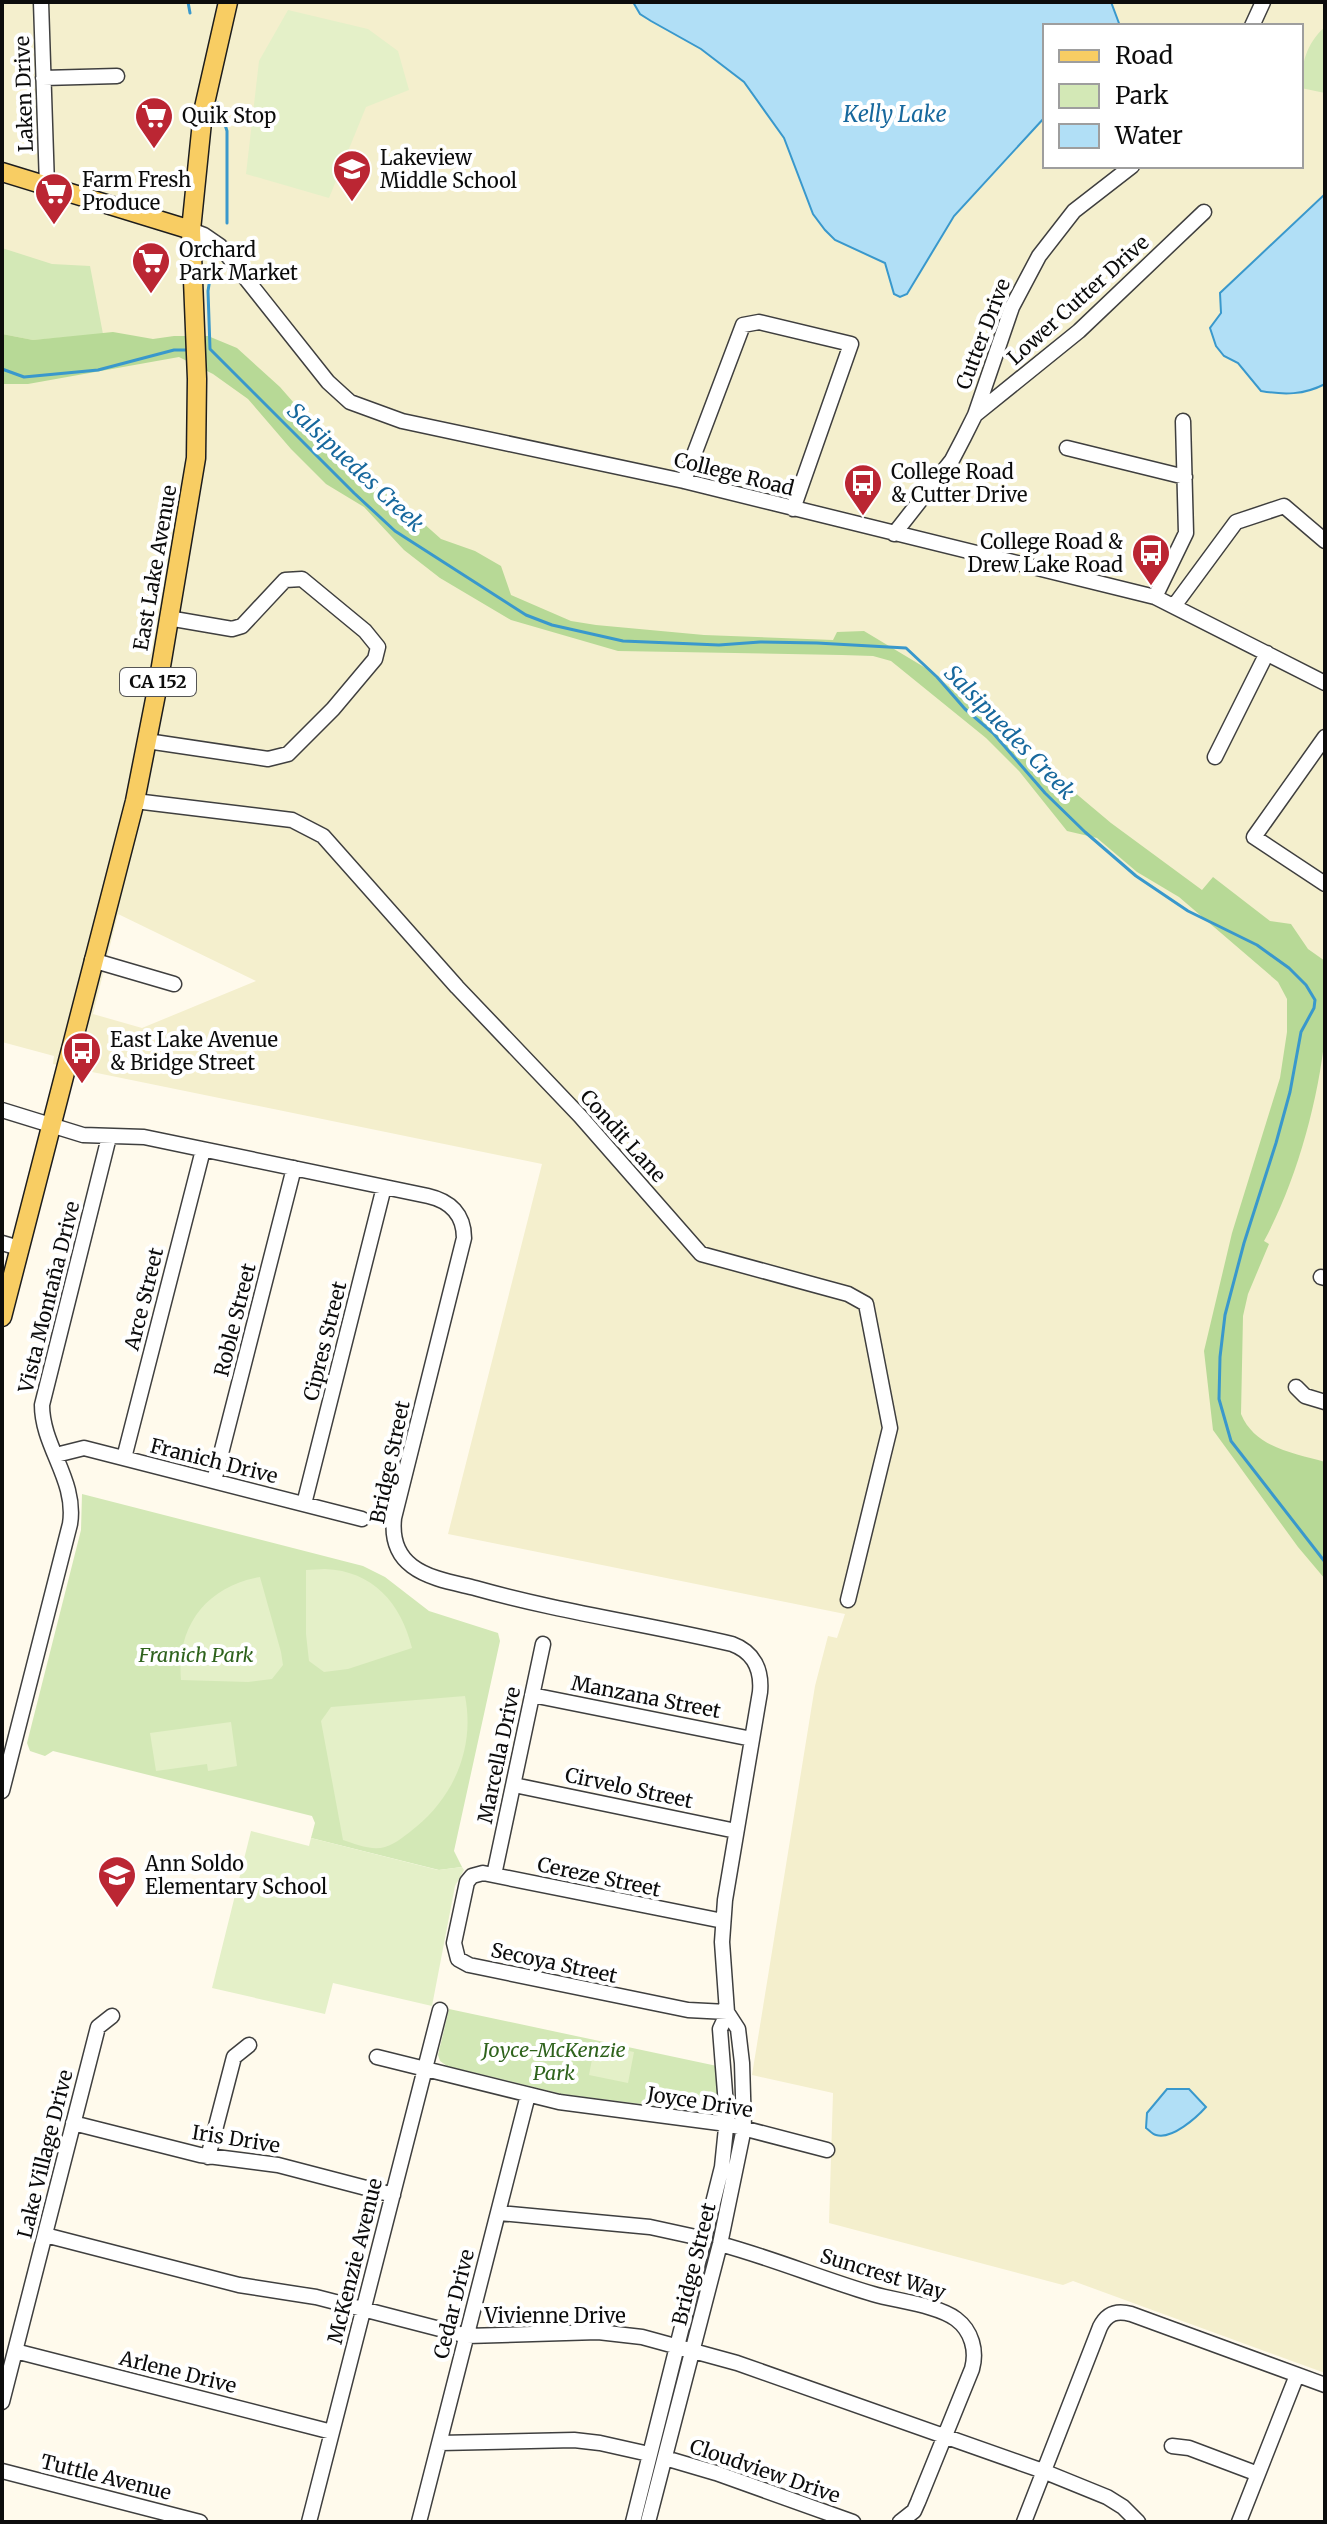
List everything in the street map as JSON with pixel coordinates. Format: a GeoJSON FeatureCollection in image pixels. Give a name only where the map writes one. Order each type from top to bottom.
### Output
{"type":"FeatureCollection","features":[{"type":"Feature","properties":{"kind":"main road","name":"East Lake Avenue"},"geometry":{"type":"LineString","coordinates":[[2,1317],[11,1246],[51,1125],[135,801],[196,458],[197,379],[191,230],[203,112],[228,2]]}},
{"type":"Feature","properties":{"kind":"main road"},"geometry":{"type":"LineString","coordinates":[[2,172],[191,230]]}},
{"type":"Feature","properties":{"kind":"street","name":"Laken Drive"},"geometry":{"type":"LineString","coordinates":[[41,2],[47,186]]}},
{"type":"Feature","properties":{"kind":"street"},"geometry":{"type":"LineString","coordinates":[[1253,24],[1263,2]]}},
{"type":"Feature","properties":{"kind":"street"},"geometry":{"type":"LineString","coordinates":[[43,78],[117,76]]}},
{"type":"Feature","properties":{"kind":"street","name":"Cutter Drive"},"geometry":{"type":"LineString","coordinates":[[894,534],[952,460],[975,415],[1012,307],[1039,256],[1074,211],[1129,168]]}},
{"type":"Feature","properties":{"kind":"street","name":"Lower Cutter Drive"},"geometry":{"type":"LineString","coordinates":[[975,415],[1079,331],[1204,212]]}},
{"type":"Feature","properties":{"kind":"street","name":"College Road"},"geometry":{"type":"LineString","coordinates":[[191,230],[220,246],[328,382],[350,402],[402,421],[684,481],[1155,597],[1325,683]]}},
{"type":"Feature","properties":{"kind":"street"},"geometry":{"type":"LineString","coordinates":[[684,481],[743,325],[759,322],[851,344],[793,509]]}},
{"type":"Feature","properties":{"kind":"street"},"geometry":{"type":"LineString","coordinates":[[1155,597],[1186,533],[1183,421]]}},
{"type":"Feature","properties":{"kind":"street"},"geometry":{"type":"LineString","coordinates":[[1067,448],[1185,477]]}},
{"type":"Feature","properties":{"kind":"street"},"geometry":{"type":"LineString","coordinates":[[1174,606],[1236,522],[1284,506],[1325,541]]}},
{"type":"Feature","properties":{"kind":"street"},"geometry":{"type":"LineString","coordinates":[[147,741],[268,759],[288,754],[333,709],[375,659],[378,647],[365,631],[302,579],[285,580],[242,626],[232,629],[168,618]]}},
{"type":"Feature","properties":{"kind":"street"},"geometry":{"type":"LineString","coordinates":[[1215,757],[1267,653]]}},
{"type":"Feature","properties":{"kind":"street"},"geometry":{"type":"LineString","coordinates":[[1325,737],[1254,837],[1325,884]]}},
{"type":"Feature","properties":{"kind":"street","name":"Condit Lane"},"geometry":{"type":"LineString","coordinates":[[135,801],[292,820],[323,836],[457,987],[580,1116],[701,1254],[848,1294],[866,1304],[890,1428],[848,1600]]}},
{"type":"Feature","properties":{"kind":"street"},"geometry":{"type":"LineString","coordinates":[[92,960],[174,984]]}},
{"type":"Feature","properties":{"kind":"street","name":"Bridge Street"},"geometry":{"type":"LineString","coordinates":[[2,1110],[83,1135],[144,1137],[437,1198],[448,1203],[460,1218],[464,1232],[394,1518],[394,1536],[401,1555],[410,1565],[425,1573],[480,1589],[563,1610],[738,1646],[752,1657],[760,1674],[723,1921],[722,1956],[727,2013],[720,2029],[727,2124],[722,2167],[633,2522]]}},
{"type":"Feature","properties":{"kind":"street","name":"Vista Montaña Drive"},"geometry":{"type":"LineString","coordinates":[[2,1791],[5,1759],[71,1517],[69,1489],[45,1428],[42,1405],[109,1137]]}},
{"type":"Feature","properties":{"kind":"street","name":"Arce Street"},"geometry":{"type":"LineString","coordinates":[[124,1458],[203,1150]]}},
{"type":"Feature","properties":{"kind":"street","name":"Roble Street"},"geometry":{"type":"LineString","coordinates":[[214,1481],[294,1168]]}},
{"type":"Feature","properties":{"kind":"street","name":"Cipres Street"},"geometry":{"type":"LineString","coordinates":[[304,1504],[384,1187]]}},
{"type":"Feature","properties":{"kind":"street"},"geometry":{"type":"LineString","coordinates":[[1296,1387],[1305,1396],[1325,1402]]}},
{"type":"Feature","properties":{"kind":"street","name":"Franich Drive"},"geometry":{"type":"LineString","coordinates":[[56,1455],[84,1448],[362,1519]]}},
{"type":"Feature","properties":{"kind":"street","name":"Marcella Drive"},"geometry":{"type":"LineString","coordinates":[[494,1875],[543,1644]]}},
{"type":"Feature","properties":{"kind":"street","name":"Manzana Street"},"geometry":{"type":"LineString","coordinates":[[532,1695],[752,1739]]}},
{"type":"Feature","properties":{"kind":"street","name":"Cirvelo Street"},"geometry":{"type":"LineString","coordinates":[[514,1785],[736,1831]]}},
{"type":"Feature","properties":{"kind":"street","name":"Cereze Street"},"geometry":{"type":"LineString","coordinates":[[469,1879],[479,1874],[494,1875],[723,1921]]}},
{"type":"Feature","properties":{"kind":"street","name":"Secoya Street"},"geometry":{"type":"LineString","coordinates":[[469,1879],[454,1943],[456,1956],[464,1964],[688,2010],[727,2013]]}},
{"type":"Feature","properties":{"kind":"street","name":"McKenzie Avenue"},"geometry":{"type":"LineString","coordinates":[[309,2522],[440,2010]]}},
{"type":"Feature","properties":{"kind":"street","name":"Bridge Street"},"geometry":{"type":"LineString","coordinates":[[648,2522],[720,2244],[744,2128],[745,2093],[738,2029],[727,2013]]}},
{"type":"Feature","properties":{"kind":"street","name":"Lake Village Drive"},"geometry":{"type":"LineString","coordinates":[[2,2402],[98,2027],[112,2016]]}},
{"type":"Feature","properties":{"kind":"street"},"geometry":{"type":"LineString","coordinates":[[208,2157],[234,2057],[249,2045]]}},
{"type":"Feature","properties":{"kind":"street","name":"Joyce Drive"},"geometry":{"type":"LineString","coordinates":[[377,2057],[571,2104],[727,2124],[827,2150]]}},
{"type":"Feature","properties":{"kind":"street","name":"Cedar Drive"},"geometry":{"type":"LineString","coordinates":[[419,2522],[528,2095]]}},
{"type":"Feature","properties":{"kind":"street","name":"Iris Drive"},"geometry":{"type":"LineString","coordinates":[[73,2123],[208,2157],[260,2162],[393,2195]]}},
{"type":"Feature","properties":{"kind":"street"},"geometry":{"type":"LineString","coordinates":[[499,2213],[650,2227],[705,2239]]}},
{"type":"Feature","properties":{"kind":"street","name":"Vivienne Drive"},"geometry":{"type":"LineString","coordinates":[[45,2235],[239,2285],[316,2297],[467,2336],[610,2332],[677,2346],[737,2363],[1043,2471],[1107,2497],[1138,2522]]}},
{"type":"Feature","properties":{"kind":"street","name":"Suncrest Way"},"geometry":{"type":"LineString","coordinates":[[720,2244],[757,2253],[871,2294],[958,2320],[970,2336],[974,2358],[945,2437]]}},
{"type":"Feature","properties":{"kind":"street"},"geometry":{"type":"LineString","coordinates":[[1024,2522],[1102,2323],[1113,2313],[1131,2314],[1325,2385]]}},
{"type":"Feature","properties":{"kind":"street","name":"Arlene Drive"},"geometry":{"type":"LineString","coordinates":[[15,2351],[332,2432]]}},
{"type":"Feature","properties":{"kind":"street"},"geometry":{"type":"LineString","coordinates":[[1239,2522],[1297,2375]]}},
{"type":"Feature","properties":{"kind":"street"},"geometry":{"type":"LineString","coordinates":[[900,2522],[914,2511],[945,2437]]}},
{"type":"Feature","properties":{"kind":"street"},"geometry":{"type":"LineString","coordinates":[[440,2443],[583,2441],[649,2454]]}},
{"type":"Feature","properties":{"kind":"street"},"geometry":{"type":"LineString","coordinates":[[1172,2446],[1189,2448],[1258,2474]]}},
{"type":"Feature","properties":{"kind":"street","name":"Cloudview Drive"},"geometry":{"type":"LineString","coordinates":[[665,2458],[853,2522]]}},
{"type":"Feature","properties":{"kind":"street","name":"Tuttle Avenue"},"geometry":{"type":"LineString","coordinates":[[2,2471],[200,2522]]}},
{"type":"Feature","properties":{"kind":"shaded area"},"geometry":{"type":"Polygon","coordinates":[[[2,2],[1325,2],[1325,2373],[1073,2281],[1063,2285],[829,2223],[833,2093],[752,2075],[815,1686],[828,1636],[837,1638],[845,1614],[448,1534],[542,1164],[53,1064],[54,1056],[2,1042],[2,2]],[[118,914],[93,1014],[142,1028],[256,981],[118,914]]]}},
{"type":"Feature","properties":{"kind":"green space"},"geometry":{"type":"Polygon","coordinates":[[[288,10],[368,29],[398,51],[409,90],[366,107],[329,198],[246,174],[259,61],[288,10]]]}},
{"type":"Feature","properties":{"kind":"green space"},"geometry":{"type":"Polygon","coordinates":[[[1325,27],[1325,93],[1303,88],[1306,55],[1325,27]]]}},
{"type":"Feature","properties":{"kind":"green space"},"geometry":{"type":"Polygon","coordinates":[[[2,248],[52,264],[90,266],[103,334],[33,340],[2,334],[2,248]]]}},
{"type":"Feature","properties":{"kind":"green space"},"geometry":{"type":"Polygon","coordinates":[[[113,332],[153,339],[208,336],[237,348],[280,387],[328,442],[441,539],[475,551],[501,566],[511,595],[571,621],[704,635],[833,640],[837,632],[864,631],[929,670],[1111,823],[1202,890],[1213,877],[1270,921],[1291,924],[1308,949],[1325,961],[1325,1035],[1317,1088],[1304,1141],[1276,1218],[1264,1241],[1269,1244],[1248,1294],[1243,1316],[1241,1414],[1247,1425],[1266,1442],[1288,1452],[1325,1462],[1325,1579],[1213,1430],[1204,1351],[1232,1233],[1280,1078],[1287,1032],[1287,999],[1278,982],[1179,897],[1137,872],[1097,838],[1067,831],[1019,771],[986,738],[891,661],[873,656],[618,651],[511,620],[440,578],[404,550],[364,507],[326,484],[248,399],[213,374],[179,357],[28,384],[2,384],[2,334],[33,340],[113,332]]]}},
{"type":"Feature","properties":{"kind":"green space","name":"Franich Park"},"geometry":{"type":"Polygon","coordinates":[[[82,1494],[363,1566],[385,1577],[429,1611],[498,1633],[500,1641],[454,1851],[462,1867],[439,1870],[311,1838],[315,1823],[312,1816],[53,1751],[45,1756],[30,1751],[27,1743],[81,1530],[82,1494]]]}},
{"type":"Feature","properties":{"kind":"green space"},"geometry":{"type":"Polygon","coordinates":[[[325,1569],[357,1576],[382,1592],[401,1617],[412,1648],[348,1669],[324,1672],[309,1661],[306,1570],[325,1569]]]}},
{"type":"Feature","properties":{"kind":"green space"},"geometry":{"type":"Polygon","coordinates":[[[260,1577],[283,1665],[272,1679],[248,1682],[181,1680],[184,1642],[199,1612],[210,1599],[225,1589],[260,1577]]]}},
{"type":"Feature","properties":{"kind":"green space"},"geometry":{"type":"Polygon","coordinates":[[[465,1696],[467,1733],[464,1751],[459,1768],[442,1800],[416,1827],[393,1844],[369,1848],[343,1840],[321,1721],[331,1707],[465,1696]]]}},
{"type":"Feature","properties":{"kind":"green space"},"geometry":{"type":"Polygon","coordinates":[[[231,1722],[237,1766],[208,1771],[207,1764],[156,1771],[150,1733],[231,1722]]]}},
{"type":"Feature","properties":{"kind":"green space"},"geometry":{"type":"Polygon","coordinates":[[[251,1831],[309,1846],[311,1838],[438,1870],[462,1867],[464,1870],[455,1886],[432,2006],[333,1983],[325,2014],[212,1988],[251,1831]]]}},
{"type":"Feature","properties":{"kind":"green space","name":"Joyce-McKenzie Park"},"geometry":{"type":"Polygon","coordinates":[[[449,2009],[717,2066],[718,2101],[710,2110],[703,2112],[562,2094],[447,2066],[438,2055],[449,2009]]]}},
{"type":"Feature","properties":{"kind":"green space"},"geometry":{"type":"Polygon","coordinates":[[[595,2044],[634,2052],[628,2083],[589,2075],[595,2044]]]}},
{"type":"Feature","properties":{"kind":"water","name":"Kelly Lake"},"geometry":{"type":"Polygon","coordinates":[[[633,2],[1111,2],[1119,24],[1043,24],[1043,119],[954,216],[907,294],[900,297],[894,294],[885,263],[835,240],[813,214],[784,138],[744,82],[701,49],[640,14],[633,2]]]}},
{"type":"Feature","properties":{"kind":"water"},"geometry":{"type":"Polygon","coordinates":[[[1325,194],[1325,384],[1294,393],[1261,391],[1238,363],[1224,356],[1216,346],[1210,328],[1221,313],[1220,293],[1325,194]]]}},
{"type":"Feature","properties":{"kind":"water"},"geometry":{"type":"Polygon","coordinates":[[[1167,2089],[1189,2089],[1206,2107],[1176,2131],[1156,2135],[1146,2128],[1147,2113],[1167,2089]]]}},
{"type":"Feature","properties":{"kind":"waterway","name":"Salsipuedes Creek"},"geometry":{"type":"LineString","coordinates":[[188,2],[190,13]]}},
{"type":"Feature","properties":{"kind":"waterway","name":"Salsipuedes Creek"},"geometry":{"type":"LineString","coordinates":[[218,103],[227,131],[227,223]]}},
{"type":"Feature","properties":{"kind":"waterway","name":"Salsipuedes Creek"},"geometry":{"type":"LineString","coordinates":[[213,260],[208,291],[210,349],[395,531],[526,615],[552,625],[623,641],[719,645],[817,643],[906,648],[965,709],[993,733],[1045,793],[1136,876],[1188,911],[1257,945],[1289,968],[1306,985],[1315,1000],[1314,1008],[1301,1032],[1290,1092],[1225,1315],[1219,1399],[1231,1441],[1325,1562]]}},
{"type":"Feature","properties":{"kind":"waterway"},"geometry":{"type":"LineString","coordinates":[[2,369],[24,377],[98,370],[174,350],[190,350]]}},
{"type":"Feature","properties":{"kind":"place","name":"Quik Stop"},"geometry":{"type":"Point","coordinates":[154,150]}},
{"type":"Feature","properties":{"kind":"place","name":"Lakeview Middle School"},"geometry":{"type":"Point","coordinates":[352,203]}},
{"type":"Feature","properties":{"kind":"place","name":"Farm Fresh Produce"},"geometry":{"type":"Point","coordinates":[54,226]}},
{"type":"Feature","properties":{"kind":"place","name":"Orchard Park Market"},"geometry":{"type":"Point","coordinates":[151,295]}},
{"type":"Feature","properties":{"kind":"place","name":"College Road & Cutter Drive"},"geometry":{"type":"Point","coordinates":[863,517]}},
{"type":"Feature","properties":{"kind":"place","name":"College Road & Drew Lake Road"},"geometry":{"type":"Point","coordinates":[1151,587]}},
{"type":"Feature","properties":{"kind":"place","name":"East Lake Avenue & Bridge Street"},"geometry":{"type":"Point","coordinates":[82,1085]}},
{"type":"Feature","properties":{"kind":"place","name":"Ann Soldo Elementary School"},"geometry":{"type":"Point","coordinates":[117,1909]}}]}
